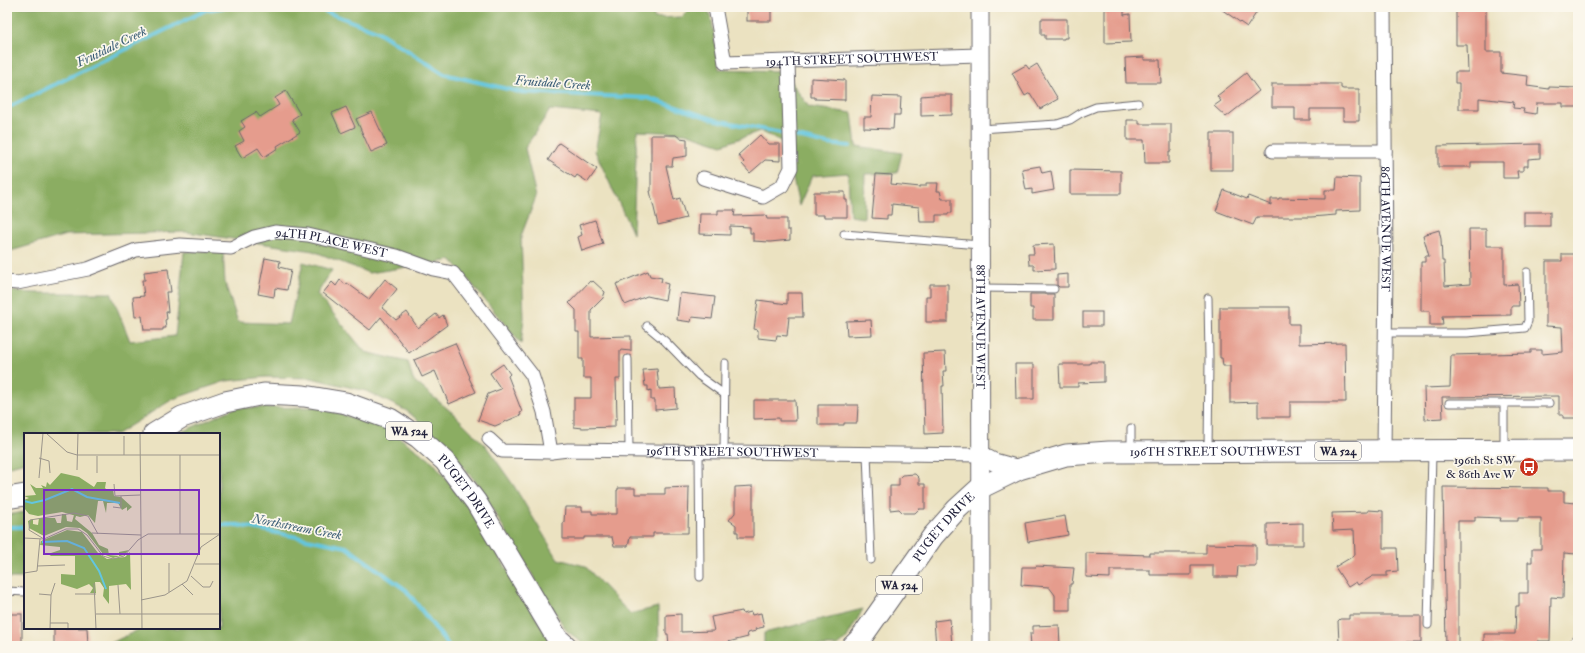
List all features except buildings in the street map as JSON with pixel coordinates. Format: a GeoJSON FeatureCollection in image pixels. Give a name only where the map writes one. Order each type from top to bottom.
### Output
{"type":"FeatureCollection","features":[{"type":"Feature","properties":{"kind":"main road","name":"PUGET DRIVE"},"geometry":{"type":"LineString","coordinates":[[156,433],[182,417],[225,402],[264,394],[304,396],[346,403],[390,419],[418,437],[449,466],[476,502],[557,638],[566,646]]}},
{"type":"Feature","properties":{"kind":"main road","name":"196TH STREET SOUTHWEST"},"geometry":{"type":"LineString","coordinates":[[980,488],[1019,469],[1066,455],[1131,452],[1578,450]]}},
{"type":"Feature","properties":{"kind":"main road","name":"PUGET DRIVE"},"geometry":{"type":"LineString","coordinates":[[853,646],[861,638],[933,536],[980,488]]}},
{"type":"Feature","properties":{"kind":"main road"},"geometry":{"type":"LineString","coordinates":[[7,498],[24,495]]}},
{"type":"Feature","properties":{"kind":"street","name":"194TH STREET SOUTHWEST"},"geometry":{"type":"LineString","coordinates":[[715,7],[725,63],[979,55]]}},
{"type":"Feature","properties":{"kind":"street","name":"88TH AVENUE WEST"},"geometry":{"type":"LineString","coordinates":[[980,7],[979,55],[982,455],[980,488],[981,646]]}},
{"type":"Feature","properties":{"kind":"street","name":"86TH AVENUE WEST"},"geometry":{"type":"LineString","coordinates":[[1384,7],[1384,451]]}},
{"type":"Feature","properties":{"kind":"street"},"geometry":{"type":"LineString","coordinates":[[703,178],[763,197],[782,186],[791,168],[788,62]]}},
{"type":"Feature","properties":{"kind":"street"},"geometry":{"type":"LineString","coordinates":[[1274,151],[1385,151]]}},
{"type":"Feature","properties":{"kind":"street","name":"94TH PLACE WEST"},"geometry":{"type":"LineString","coordinates":[[7,282],[17,283],[88,269],[136,250],[180,245],[231,248],[254,237],[275,232],[308,235],[397,256],[433,269],[453,273],[532,375],[544,412],[551,452]]}},
{"type":"Feature","properties":{"kind":"street","name":"196TH STREET SOUTHWEST"},"geometry":{"type":"LineString","coordinates":[[489,439],[502,452],[551,452],[568,450],[982,455]]}},
{"type":"Feature","properties":{"kind":"street"},"geometry":{"type":"LineString","coordinates":[[982,455],[994,462],[1019,469]]}},
{"type":"Feature","properties":{"kind":"street"},"geometry":{"type":"LineString","coordinates":[[1576,646],[1578,641]]}},
{"type":"Feature","properties":{"kind":"lane"},"geometry":{"type":"LineString","coordinates":[[980,129],[1057,124],[1070,120],[1081,112],[1096,107],[1138,102]]}},
{"type":"Feature","properties":{"kind":"lane"},"geometry":{"type":"LineString","coordinates":[[844,234],[980,245]]}},
{"type":"Feature","properties":{"kind":"lane"},"geometry":{"type":"LineString","coordinates":[[1385,333],[1467,333],[1525,328],[1528,321],[1527,272]]}},
{"type":"Feature","properties":{"kind":"lane"},"geometry":{"type":"LineString","coordinates":[[981,288],[1054,289]]}},
{"type":"Feature","properties":{"kind":"lane"},"geometry":{"type":"LineString","coordinates":[[1208,298],[1208,452]]}},
{"type":"Feature","properties":{"kind":"lane"},"geometry":{"type":"LineString","coordinates":[[647,326],[665,341],[699,376],[724,394]]}},
{"type":"Feature","properties":{"kind":"lane"},"geometry":{"type":"LineString","coordinates":[[628,359],[629,451]]}},
{"type":"Feature","properties":{"kind":"lane"},"geometry":{"type":"LineString","coordinates":[[724,452],[725,363]]}},
{"type":"Feature","properties":{"kind":"lane"},"geometry":{"type":"LineString","coordinates":[[1449,403],[1549,403]]}},
{"type":"Feature","properties":{"kind":"lane"},"geometry":{"type":"LineString","coordinates":[[1504,403],[1504,450]]}},
{"type":"Feature","properties":{"kind":"lane"},"geometry":{"type":"LineString","coordinates":[[1131,428],[1131,452]]}},
{"type":"Feature","properties":{"kind":"lane"},"geometry":{"type":"LineString","coordinates":[[1428,625],[1432,451]]}},
{"type":"Feature","properties":{"kind":"lane"},"geometry":{"type":"LineString","coordinates":[[699,452],[700,577]]}},
{"type":"Feature","properties":{"kind":"lane"},"geometry":{"type":"LineString","coordinates":[[867,454],[871,560]]}},
{"type":"Feature","properties":{"kind":"lane"},"geometry":{"type":"LineString","coordinates":[[7,591],[24,592]]}},
{"type":"Feature","properties":{"kind":"green space"},"geometry":{"type":"Polygon","coordinates":[[[7,7],[653,7],[654,18],[682,17],[692,7],[707,7],[712,21],[719,69],[783,71],[809,107],[852,113],[856,146],[902,153],[897,173],[865,174],[864,218],[850,216],[848,173],[812,176],[799,206],[785,143],[760,131],[722,145],[685,133],[637,131],[633,234],[595,151],[602,115],[550,110],[525,148],[536,197],[521,236],[524,318],[521,344],[452,260],[369,273],[313,251],[186,232],[66,235],[7,252],[7,7]]]}},
{"type":"Feature","properties":{"kind":"green space"},"geometry":{"type":"Polygon","coordinates":[[[223,250],[225,283],[238,322],[289,324],[303,262],[332,270],[317,294],[365,352],[408,362],[413,380],[455,415],[486,446],[514,486],[558,559],[585,566],[630,614],[658,607],[659,646],[586,646],[566,630],[476,482],[443,442],[407,411],[366,391],[311,378],[266,377],[226,381],[173,399],[119,433],[24,433],[24,462],[7,467],[7,291],[35,293],[111,293],[130,341],[175,336],[184,252],[223,250]]]}},
{"type":"Feature","properties":{"kind":"green space"},"geometry":{"type":"Polygon","coordinates":[[[316,407],[385,427],[433,462],[473,513],[553,646],[105,646],[140,629],[220,629],[220,433],[179,433],[235,408],[316,407]]]}},
{"type":"Feature","properties":{"kind":"green space"},"geometry":{"type":"Polygon","coordinates":[[[24,512],[24,578],[7,578],[7,515],[24,512]]]}},
{"type":"Feature","properties":{"kind":"green space"},"geometry":{"type":"Polygon","coordinates":[[[863,609],[846,639],[838,646],[764,646],[764,633],[863,609]]]}},
{"type":"Feature","properties":{"kind":"waterway","name":"Fruitdale Creek"},"geometry":{"type":"LineString","coordinates":[[7,108],[206,10],[225,7]]}},
{"type":"Feature","properties":{"kind":"waterway","name":"Fruitdale Creek"},"geometry":{"type":"LineString","coordinates":[[313,7],[377,31],[444,74],[520,92],[648,98],[716,120],[781,133]]}},
{"type":"Feature","properties":{"kind":"waterway","name":"Fruitdale Creek"},"geometry":{"type":"LineString","coordinates":[[797,137],[828,144],[850,146]]}},
{"type":"Feature","properties":{"kind":"waterway","name":"Northstream Creek"},"geometry":{"type":"LineString","coordinates":[[220,525],[238,525],[346,547],[406,590],[449,646]]}},
{"type":"Feature","properties":{"kind":"waterway","name":"Northstream Creek"},"geometry":{"type":"LineString","coordinates":[[7,527],[24,527]]}},
{"type":"Feature","properties":{"kind":"place","name":"196th St SW & 86th Ave W"},"geometry":{"type":"Point","coordinates":[1529,467]}}]}
